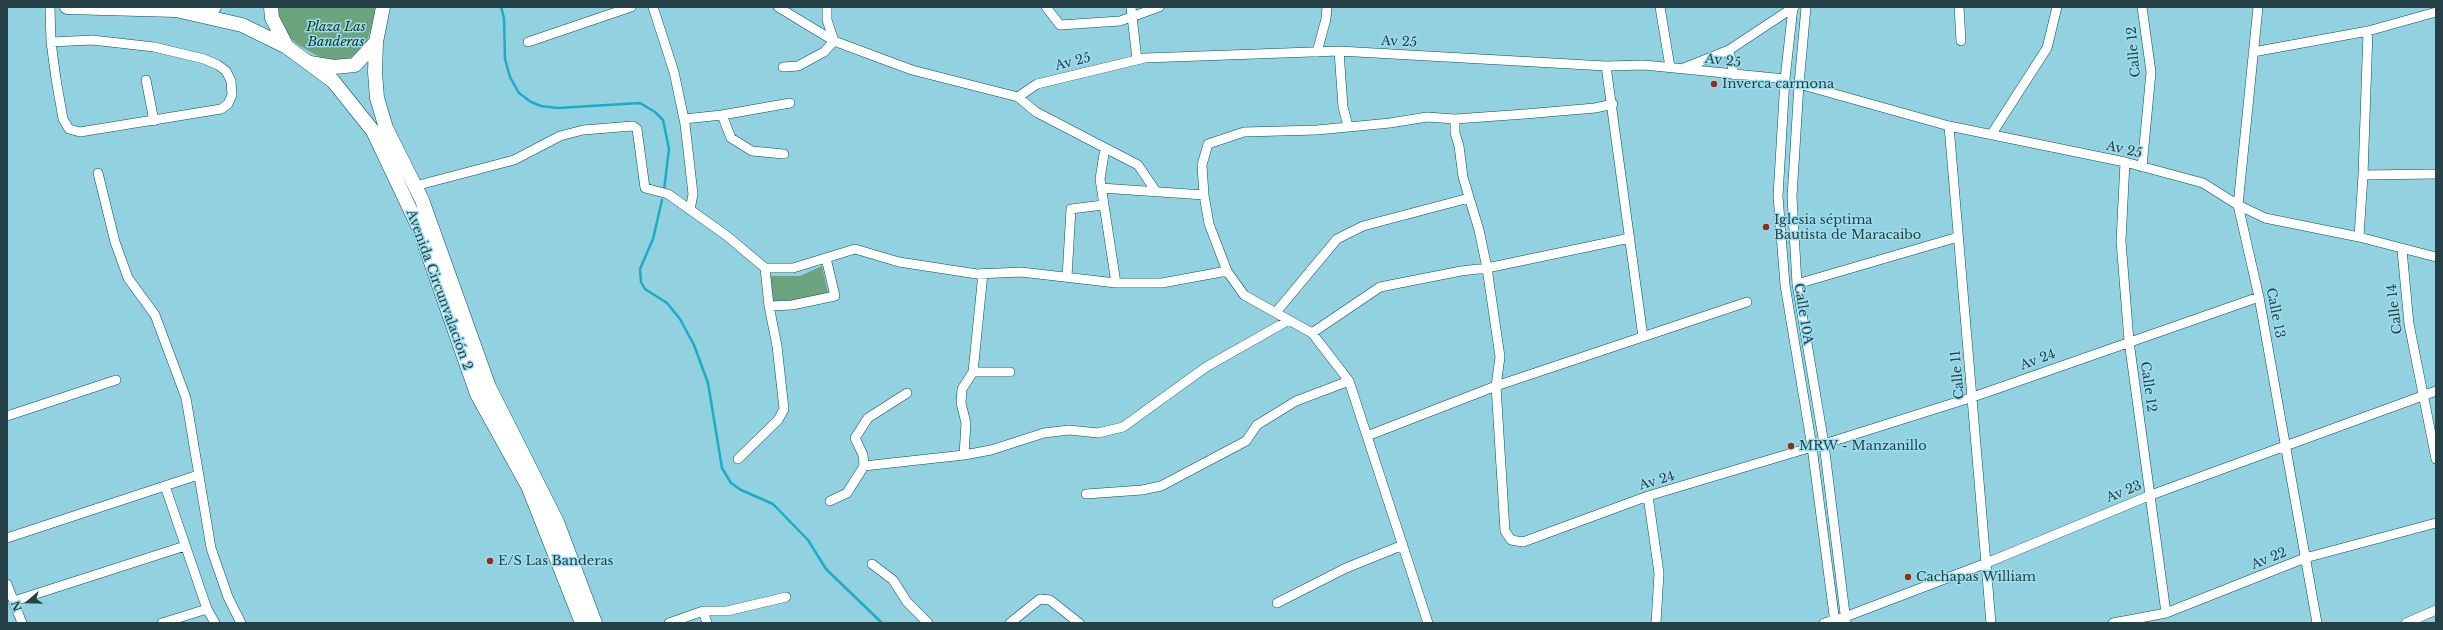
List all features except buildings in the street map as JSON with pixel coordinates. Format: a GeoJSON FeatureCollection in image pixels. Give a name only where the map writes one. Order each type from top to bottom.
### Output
{"type":"FeatureCollection","features":[{"type":"Feature","properties":{"kind":"main road"},"geometry":{"type":"LineString","coordinates":[[67,7],[176,10],[214,7]]}},
{"type":"Feature","properties":{"kind":"main road"},"geometry":{"type":"LineString","coordinates":[[271,7],[272,18],[287,47]]}},
{"type":"Feature","properties":{"kind":"main road","name":"Avenida Circunvalación 2"},"geometry":{"type":"LineString","coordinates":[[383,7],[376,42],[377,98],[386,128],[422,200],[488,386],[557,522],[595,623]]}},
{"type":"Feature","properties":{"kind":"main road","name":"Avenida Circunvalación 2"},"geometry":{"type":"LineString","coordinates":[[176,10],[242,25],[287,47],[333,81],[373,131],[419,228],[477,394],[528,486],[582,623]]}},
{"type":"Feature","properties":{"kind":"main road"},"geometry":{"type":"LineString","coordinates":[[308,62],[334,67],[355,64],[376,42]]}},
{"type":"Feature","properties":{"kind":"street"},"geometry":{"type":"LineString","coordinates":[[50,7],[51,42],[63,119],[69,129],[80,132],[154,121],[225,106],[232,95],[231,81],[226,71],[218,65],[204,59],[154,47],[92,40],[51,42]]}},
{"type":"Feature","properties":{"kind":"street"},"geometry":{"type":"LineString","coordinates":[[528,42],[631,7]]}},
{"type":"Feature","properties":{"kind":"street"},"geometry":{"type":"LineString","coordinates":[[653,7],[674,72],[684,119],[693,194],[690,210]]}},
{"type":"Feature","properties":{"kind":"street"},"geometry":{"type":"LineString","coordinates":[[778,7],[834,41],[912,70],[1018,97],[1036,112],[1138,165],[1155,190]]}},
{"type":"Feature","properties":{"kind":"street"},"geometry":{"type":"LineString","coordinates":[[827,7],[827,20],[834,41]]}},
{"type":"Feature","properties":{"kind":"street"},"geometry":{"type":"LineString","coordinates":[[1046,7],[1060,25],[1120,21],[1132,11],[1158,7]]}},
{"type":"Feature","properties":{"kind":"street"},"geometry":{"type":"LineString","coordinates":[[1317,52],[1326,19],[1327,7]]}},
{"type":"Feature","properties":{"kind":"street"},"geometry":{"type":"LineString","coordinates":[[1660,7],[1670,67]]}},
{"type":"Feature","properties":{"kind":"street"},"geometry":{"type":"LineString","coordinates":[[1682,69],[1729,50],[1793,7]]}},
{"type":"Feature","properties":{"kind":"street","name":"Calle 10A"},"geometry":{"type":"LineString","coordinates":[[1793,7],[1785,79],[1778,196],[1785,285],[1812,447],[1834,622]]}},
{"type":"Feature","properties":{"kind":"street","name":"Calle 10A"},"geometry":{"type":"LineString","coordinates":[[1806,7],[1799,84],[1792,197],[1797,284],[1824,444],[1846,620]]}},
{"type":"Feature","properties":{"kind":"street"},"geometry":{"type":"LineString","coordinates":[[1959,7],[1961,41]]}},
{"type":"Feature","properties":{"kind":"street"},"geometry":{"type":"LineString","coordinates":[[1991,136],[2047,48],[2057,7]]}},
{"type":"Feature","properties":{"kind":"street","name":"Calle 12"},"geometry":{"type":"LineString","coordinates":[[2142,7],[2150,72],[2142,167]]}},
{"type":"Feature","properties":{"kind":"street","name":"Calle 13"},"geometry":{"type":"LineString","coordinates":[[2258,7],[2238,205],[2259,297],[2317,623]]}},
{"type":"Feature","properties":{"kind":"street"},"geometry":{"type":"LineString","coordinates":[[1132,11],[1137,60]]}},
{"type":"Feature","properties":{"kind":"street"},"geometry":{"type":"LineString","coordinates":[[2254,52],[2368,31],[2436,12]]}},
{"type":"Feature","properties":{"kind":"street"},"geometry":{"type":"LineString","coordinates":[[2359,236],[2363,175],[2368,31]]}},
{"type":"Feature","properties":{"kind":"street"},"geometry":{"type":"LineString","coordinates":[[783,67],[798,66],[824,52],[834,41]]}},
{"type":"Feature","properties":{"kind":"street"},"geometry":{"type":"LineString","coordinates":[[1729,50],[1734,75]]}},
{"type":"Feature","properties":{"kind":"street"},"geometry":{"type":"LineString","coordinates":[[1339,51],[1343,107],[1348,126]]}},
{"type":"Feature","properties":{"kind":"street","name":"Av 25"},"geometry":{"type":"LineString","coordinates":[[1018,97],[1037,84],[1137,60],[1339,51],[1606,66],[1644,65],[1785,79]]}},
{"type":"Feature","properties":{"kind":"street"},"geometry":{"type":"LineString","coordinates":[[1606,66],[1613,104],[1643,337]]}},
{"type":"Feature","properties":{"kind":"street"},"geometry":{"type":"LineString","coordinates":[[146,80],[154,121]]}},
{"type":"Feature","properties":{"kind":"street","name":"Av 25"},"geometry":{"type":"LineString","coordinates":[[1799,84],[1949,126],[1991,136],[2125,162],[2203,183],[2238,205],[2265,218],[2359,236],[2402,250],[2436,257]]}},
{"type":"Feature","properties":{"kind":"street"},"geometry":{"type":"LineString","coordinates":[[684,119],[722,115],[790,103]]}},
{"type":"Feature","properties":{"kind":"street"},"geometry":{"type":"LineString","coordinates":[[1428,623],[1348,381],[1312,333],[1289,320],[1277,311],[1244,295],[1227,271],[1209,224],[1204,195],[1202,165],[1208,144],[1244,132],[1281,133],[1390,123],[1427,117],[1455,118],[1525,114],[1595,108],[1613,104]]}},
{"type":"Feature","properties":{"kind":"street"},"geometry":{"type":"LineString","coordinates":[[722,115],[731,138],[752,151],[784,154]]}},
{"type":"Feature","properties":{"kind":"street"},"geometry":{"type":"LineString","coordinates":[[1455,118],[1455,133],[1459,146],[1462,177],[1480,230],[1500,357],[1496,386]]}},
{"type":"Feature","properties":{"kind":"street"},"geometry":{"type":"LineString","coordinates":[[415,186],[514,160],[560,136],[583,130],[629,125],[636,129],[645,188],[668,194],[727,236],[765,268],[793,268],[855,249],[899,262],[983,273],[1021,272],[1116,283],[1162,283],[1227,271]]}},
{"type":"Feature","properties":{"kind":"street","name":"Calle 11"},"geometry":{"type":"LineString","coordinates":[[1949,126],[1973,397],[1984,564],[1991,623]]}},
{"type":"Feature","properties":{"kind":"street"},"geometry":{"type":"LineString","coordinates":[[1105,148],[1100,179],[1116,283]]}},
{"type":"Feature","properties":{"kind":"street","name":"Calle 12"},"geometry":{"type":"LineString","coordinates":[[2125,162],[2121,241],[2129,341],[2166,614]]}},
{"type":"Feature","properties":{"kind":"street"},"geometry":{"type":"LineString","coordinates":[[98,173],[114,242],[128,278],[155,315],[186,398],[198,475],[212,548],[228,597],[241,623]]}},
{"type":"Feature","properties":{"kind":"street"},"geometry":{"type":"LineString","coordinates":[[2363,175],[2436,174]]}},
{"type":"Feature","properties":{"kind":"street"},"geometry":{"type":"LineString","coordinates":[[1101,188],[1155,190],[1204,195]]}},
{"type":"Feature","properties":{"kind":"street"},"geometry":{"type":"LineString","coordinates":[[1277,311],[1337,238],[1363,226],[1469,198]]}},
{"type":"Feature","properties":{"kind":"street"},"geometry":{"type":"LineString","coordinates":[[1067,277],[1071,209],[1103,205]]}},
{"type":"Feature","properties":{"kind":"street"},"geometry":{"type":"LineString","coordinates":[[1797,284],[1958,237]]}},
{"type":"Feature","properties":{"kind":"street"},"geometry":{"type":"LineString","coordinates":[[1312,333],[1380,287],[1461,271],[1486,268],[1630,238]]}},
{"type":"Feature","properties":{"kind":"street","name":"Calle 14"},"geometry":{"type":"LineString","coordinates":[[2402,250],[2409,324],[2422,396],[2436,459]]}},
{"type":"Feature","properties":{"kind":"street"},"geometry":{"type":"LineString","coordinates":[[769,306],[792,305],[835,296],[826,258]]}},
{"type":"Feature","properties":{"kind":"street"},"geometry":{"type":"LineString","coordinates":[[738,459],[778,420],[784,409],[777,346],[769,306],[765,268]]}},
{"type":"Feature","properties":{"kind":"street"},"geometry":{"type":"LineString","coordinates":[[964,455],[966,424],[961,403],[962,389],[973,372],[983,273]]}},
{"type":"Feature","properties":{"kind":"street","name":"Av 24"},"geometry":{"type":"LineString","coordinates":[[1824,444],[1973,397],[2129,341],[2259,297]]}},
{"type":"Feature","properties":{"kind":"street"},"geometry":{"type":"LineString","coordinates":[[1367,436],[1496,386],[1747,302]]}},
{"type":"Feature","properties":{"kind":"street"},"geometry":{"type":"LineString","coordinates":[[864,466],[964,455],[991,450],[1044,433],[1069,430],[1098,433],[1123,427],[1206,366],[1289,320]]}},
{"type":"Feature","properties":{"kind":"street"},"geometry":{"type":"LineString","coordinates":[[973,372],[1010,372]]}},
{"type":"Feature","properties":{"kind":"street"},"geometry":{"type":"LineString","coordinates":[[7,416],[116,380]]}},
{"type":"Feature","properties":{"kind":"street"},"geometry":{"type":"LineString","coordinates":[[1086,494],[1142,490],[1161,486],[1246,441],[1257,425],[1296,401],[1348,381]]}},
{"type":"Feature","properties":{"kind":"street","name":"Av 24"},"geometry":{"type":"LineString","coordinates":[[1496,386],[1505,531],[1511,540],[1523,542],[1648,496],[1812,447]]}},
{"type":"Feature","properties":{"kind":"street","name":"Av 23"},"geometry":{"type":"LineString","coordinates":[[1824,623],[1846,620],[2151,495],[2436,391]]}},
{"type":"Feature","properties":{"kind":"street"},"geometry":{"type":"LineString","coordinates":[[830,501],[847,493],[864,466],[863,455],[855,438],[868,418],[907,393]]}},
{"type":"Feature","properties":{"kind":"street"},"geometry":{"type":"LineString","coordinates":[[7,538],[198,475]]}},
{"type":"Feature","properties":{"kind":"street"},"geometry":{"type":"LineString","coordinates":[[165,486],[207,609],[214,623]]}},
{"type":"Feature","properties":{"kind":"street"},"geometry":{"type":"LineString","coordinates":[[1648,496],[1659,573],[1656,623]]}},
{"type":"Feature","properties":{"kind":"street","name":"Av 22"},"geometry":{"type":"LineString","coordinates":[[2113,623],[2166,614],[2305,558],[2436,523]]}},
{"type":"Feature","properties":{"kind":"street"},"geometry":{"type":"LineString","coordinates":[[1277,603],[1346,568],[1403,545]]}},
{"type":"Feature","properties":{"kind":"street"},"geometry":{"type":"LineString","coordinates":[[14,601],[185,546]]}},
{"type":"Feature","properties":{"kind":"street"},"geometry":{"type":"LineString","coordinates":[[872,564],[893,580],[907,602],[928,623]]}},
{"type":"Feature","properties":{"kind":"street"},"geometry":{"type":"LineString","coordinates":[[7,584],[22,623]]}},
{"type":"Feature","properties":{"kind":"street"},"geometry":{"type":"LineString","coordinates":[[669,623],[703,611],[727,611],[786,597]]}},
{"type":"Feature","properties":{"kind":"street"},"geometry":{"type":"LineString","coordinates":[[1010,623],[1040,599],[1050,600],[1080,623]]}},
{"type":"Feature","properties":{"kind":"street"},"geometry":{"type":"LineString","coordinates":[[162,623],[207,609]]}},
{"type":"Feature","properties":{"kind":"street"},"geometry":{"type":"LineString","coordinates":[[2406,623],[2436,610]]}},
{"type":"Feature","properties":{"kind":"street"},"geometry":{"type":"LineString","coordinates":[[703,611],[707,623]]}},
{"type":"Feature","properties":{"kind":"green space","name":"Plaza Las Banderas"},"geometry":{"type":"Polygon","coordinates":[[[278,7],[376,7],[365,46],[348,60],[330,63],[297,44],[283,31],[276,16],[278,7]]]}},
{"type":"Feature","properties":{"kind":"green space"},"geometry":{"type":"Polygon","coordinates":[[[822,266],[828,293],[793,302],[773,303],[770,276],[800,276],[822,266]]]}},
{"type":"Feature","properties":{"kind":"waterway"},"geometry":{"type":"LineString","coordinates":[[501,7],[504,18],[505,59],[510,77],[519,93],[531,102],[541,106],[558,108],[640,103],[655,112],[663,120],[669,149],[664,190]]}},
{"type":"Feature","properties":{"kind":"waterway"},"geometry":{"type":"LineString","coordinates":[[662,200],[653,239],[640,269],[641,282],[645,289],[667,303],[680,319],[694,345],[708,383],[722,468],[731,483],[741,490],[773,504],[808,540],[826,569],[882,623]]}},
{"type":"Feature","properties":{"kind":"place","name":"Inverca carmona"},"geometry":{"type":"Point","coordinates":[1714,84]}},
{"type":"Feature","properties":{"kind":"place","name":"Iglesia séptima Bautista de Maracaibo"},"geometry":{"type":"Point","coordinates":[1766,227]}},
{"type":"Feature","properties":{"kind":"place","name":"MRW - Manzanillo"},"geometry":{"type":"Point","coordinates":[1791,446]}},
{"type":"Feature","properties":{"kind":"place","name":"E/S Las Banderas"},"geometry":{"type":"Point","coordinates":[490,561]}},
{"type":"Feature","properties":{"kind":"place","name":"Cachapas William"},"geometry":{"type":"Point","coordinates":[1908,577]}}]}
